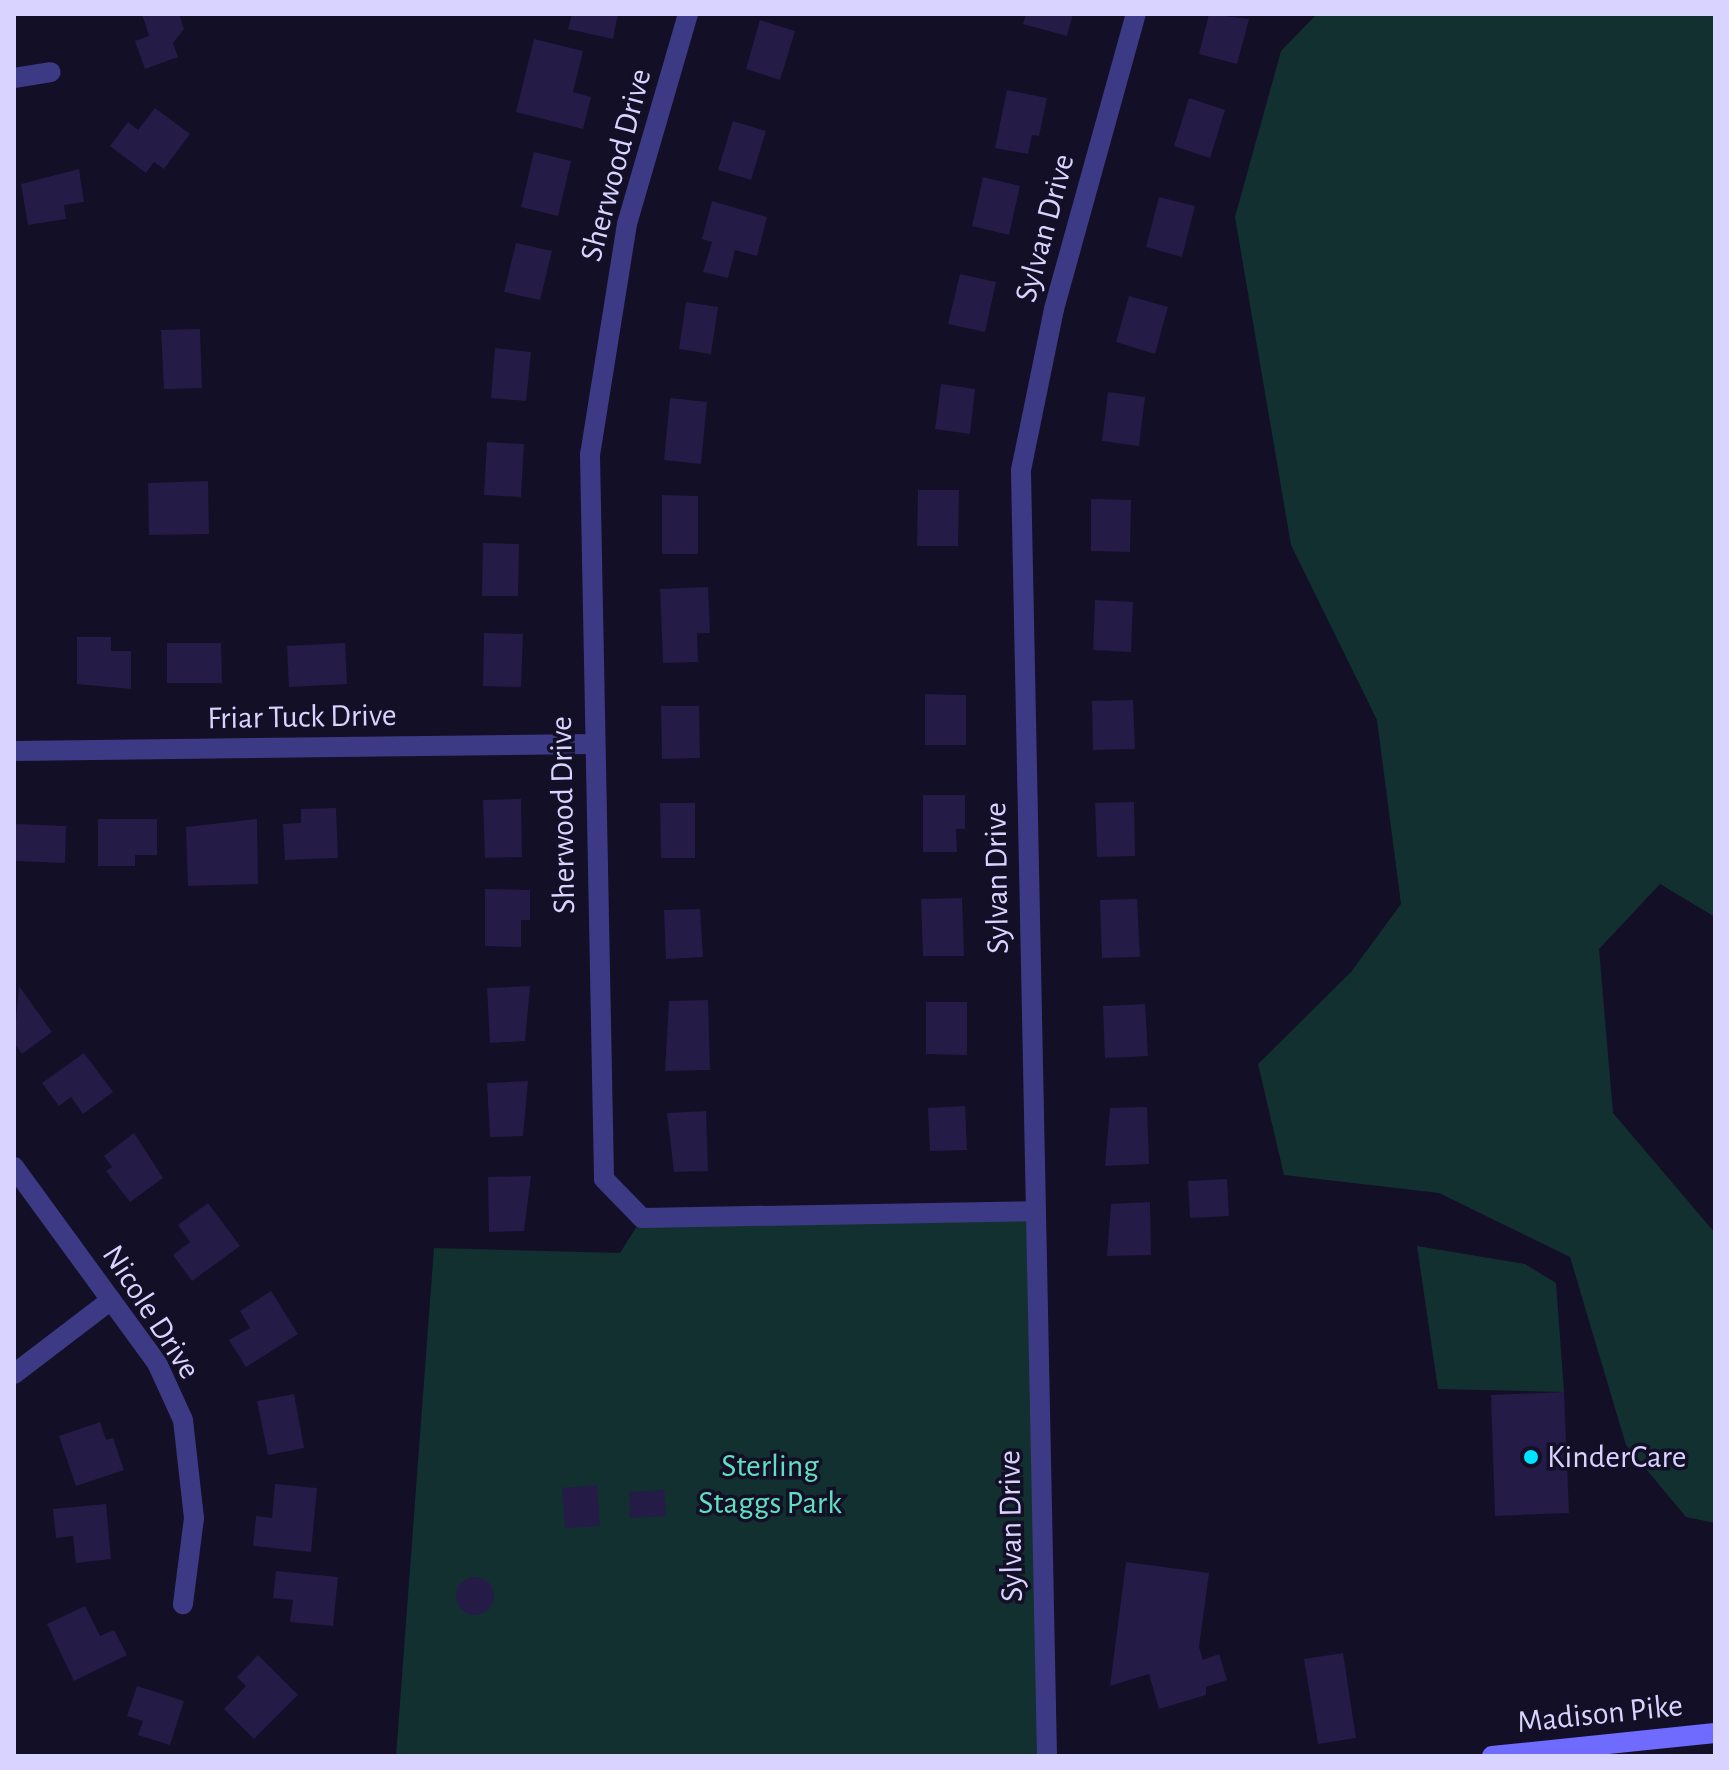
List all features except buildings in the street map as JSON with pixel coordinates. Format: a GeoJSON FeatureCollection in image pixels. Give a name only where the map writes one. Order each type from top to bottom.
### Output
{"type":"FeatureCollection","features":[{"type":"Feature","properties":{"kind":"main road","name":"Madison Pike"},"geometry":{"type":"LineString","coordinates":[[1492,1756],[1715,1733]]}},
{"type":"Feature","properties":{"kind":"street","name":"Sherwood Drive"},"geometry":{"type":"LineString","coordinates":[[688,14],[627,224],[590,455],[598,1147],[604,1179],[616,1198],[642,1218],[1034,1211]]}},
{"type":"Feature","properties":{"kind":"street","name":"Sylvan Drive"},"geometry":{"type":"LineString","coordinates":[[1047,1756],[1021,470],[1054,309],[1136,14]]}},
{"type":"Feature","properties":{"kind":"street"},"geometry":{"type":"LineString","coordinates":[[14,78],[51,72]]}},
{"type":"Feature","properties":{"kind":"street","name":"Friar Tuck Drive"},"geometry":{"type":"LineString","coordinates":[[14,751],[591,744]]}},
{"type":"Feature","properties":{"kind":"street","name":"Nicole Drive"},"geometry":{"type":"LineString","coordinates":[[14,1167],[157,1363],[183,1420],[194,1518],[183,1604]]}},
{"type":"Feature","properties":{"kind":"street"},"geometry":{"type":"LineString","coordinates":[[14,1374],[111,1300]]}},
{"type":"Feature","properties":{"kind":"green space"},"geometry":{"type":"Polygon","coordinates":[[[1317,14],[1715,14],[1715,917],[1660,884],[1599,949],[1613,1113],[1715,1233],[1715,1523],[1686,1517],[1626,1445],[1570,1257],[1439,1193],[1284,1175],[1258,1064],[1351,972],[1401,904],[1377,720],[1291,545],[1235,217],[1281,51],[1317,14]]]}},
{"type":"Feature","properties":{"kind":"green space","name":"Sterling Staggs Park"},"geometry":{"type":"Polygon","coordinates":[[[1034,1211],[1047,1756],[396,1756],[434,1248],[620,1253],[642,1218],[1034,1211]]]}},
{"type":"Feature","properties":{"kind":"green space"},"geometry":{"type":"Polygon","coordinates":[[[1417,1246],[1525,1264],[1556,1283],[1564,1392],[1438,1389],[1417,1246]]]}},
{"type":"Feature","properties":{"kind":"place","name":"KinderCare"},"geometry":{"type":"Point","coordinates":[1531,1457]}}]}
